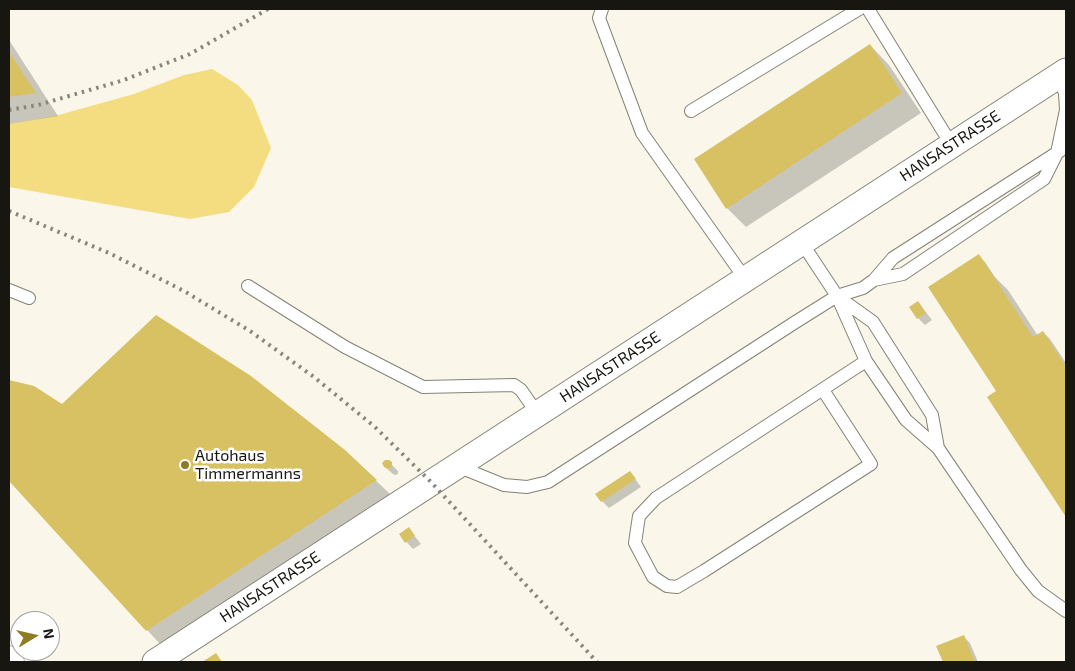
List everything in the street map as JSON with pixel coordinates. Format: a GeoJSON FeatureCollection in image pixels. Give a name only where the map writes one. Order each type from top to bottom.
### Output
{"type":"FeatureCollection","features":[{"type":"Feature","properties":{"kind":"street","name":"HANSASTRASSE"},"geometry":{"type":"LineString","coordinates":[[154,662],[1062,74]]}},
{"type":"Feature","properties":{"kind":"lane"},"geometry":{"type":"LineString","coordinates":[[602,9],[599,18],[642,133],[746,280]]}},
{"type":"Feature","properties":{"kind":"lane"},"geometry":{"type":"LineString","coordinates":[[691,111],[859,9]]}},
{"type":"Feature","properties":{"kind":"lane"},"geometry":{"type":"LineString","coordinates":[[868,9],[952,144]]}},
{"type":"Feature","properties":{"kind":"lane"},"geometry":{"type":"LineString","coordinates":[[874,280],[903,274],[1044,180],[1062,150],[1066,110],[1062,74]]}},
{"type":"Feature","properties":{"kind":"lane"},"geometry":{"type":"LineString","coordinates":[[456,466],[504,486],[527,487],[548,482],[837,296],[863,288],[874,280],[893,258],[1062,150]]}},
{"type":"Feature","properties":{"kind":"lane"},"geometry":{"type":"LineString","coordinates":[[802,243],[837,296],[866,361],[906,420],[938,448],[1021,570],[1038,591],[1066,611]]}},
{"type":"Feature","properties":{"kind":"lane"},"geometry":{"type":"LineString","coordinates":[[248,286],[344,347],[423,386],[514,385],[521,390],[537,413]]}},
{"type":"Feature","properties":{"kind":"lane"},"geometry":{"type":"LineString","coordinates":[[9,290],[29,298]]}},
{"type":"Feature","properties":{"kind":"lane"},"geometry":{"type":"LineString","coordinates":[[837,296],[873,322],[932,415],[938,448]]}},
{"type":"Feature","properties":{"kind":"lane"},"geometry":{"type":"LineString","coordinates":[[823,390],[870,464],[704,572],[677,587],[667,586],[653,577],[635,543],[638,516],[656,498],[866,361]]}},
{"type":"Feature","properties":{"kind":"shaded area"},"geometry":{"type":"Polygon","coordinates":[[[212,69],[238,85],[252,100],[271,148],[254,187],[229,212],[190,219],[9,187],[9,124],[55,116],[134,94],[184,75],[212,69]]]}},
{"type":"Feature","properties":{"kind":"building"},"geometry":{"type":"Polygon","coordinates":[[[870,44],[902,93],[726,209],[694,159],[870,44]]]}},
{"type":"Feature","properties":{"kind":"building"},"geometry":{"type":"Polygon","coordinates":[[[9,52],[36,93],[9,97],[9,52]]]}},
{"type":"Feature","properties":{"kind":"building"},"geometry":{"type":"Polygon","coordinates":[[[979,254],[1033,337],[1043,331],[1066,367],[1066,517],[987,397],[996,391],[928,287],[979,254]]]}},
{"type":"Feature","properties":{"kind":"building"},"geometry":{"type":"Polygon","coordinates":[[[918,301],[926,313],[917,319],[909,307],[918,301]]]}},
{"type":"Feature","properties":{"kind":"building","name":"Autohaus Timmermanns"},"geometry":{"type":"Polygon","coordinates":[[[156,315],[251,376],[345,450],[377,480],[146,631],[9,481],[9,380],[34,386],[62,404],[156,315]]]}},
{"type":"Feature","properties":{"kind":"building"},"geometry":{"type":"Polygon","coordinates":[[[385,460],[392,462],[392,467],[388,469],[384,467],[382,463],[385,460]]]}},
{"type":"Feature","properties":{"kind":"building"},"geometry":{"type":"Polygon","coordinates":[[[630,471],[636,479],[601,502],[595,494],[630,471]]]}},
{"type":"Feature","properties":{"kind":"building"},"geometry":{"type":"Polygon","coordinates":[[[409,527],[415,536],[405,543],[399,534],[409,527]]]}},
{"type":"Feature","properties":{"kind":"building"},"geometry":{"type":"Polygon","coordinates":[[[964,635],[975,662],[943,662],[936,646],[964,635]]]}},
{"type":"Feature","properties":{"kind":"building"},"geometry":{"type":"Polygon","coordinates":[[[216,653],[222,662],[202,662],[216,653]]]}},
{"type":"Feature","properties":{"kind":"railway"},"geometry":{"type":"LineString","coordinates":[[9,110],[38,105],[124,80],[190,54],[268,9]]}},
{"type":"Feature","properties":{"kind":"railway"},"geometry":{"type":"LineString","coordinates":[[9,211],[109,253],[184,291],[250,331],[314,377],[375,427],[431,482],[597,662]]}},
{"type":"Feature","properties":{"kind":"place","name":"Autohaus Timmermanns"},"geometry":{"type":"Point","coordinates":[185,465]}}]}
